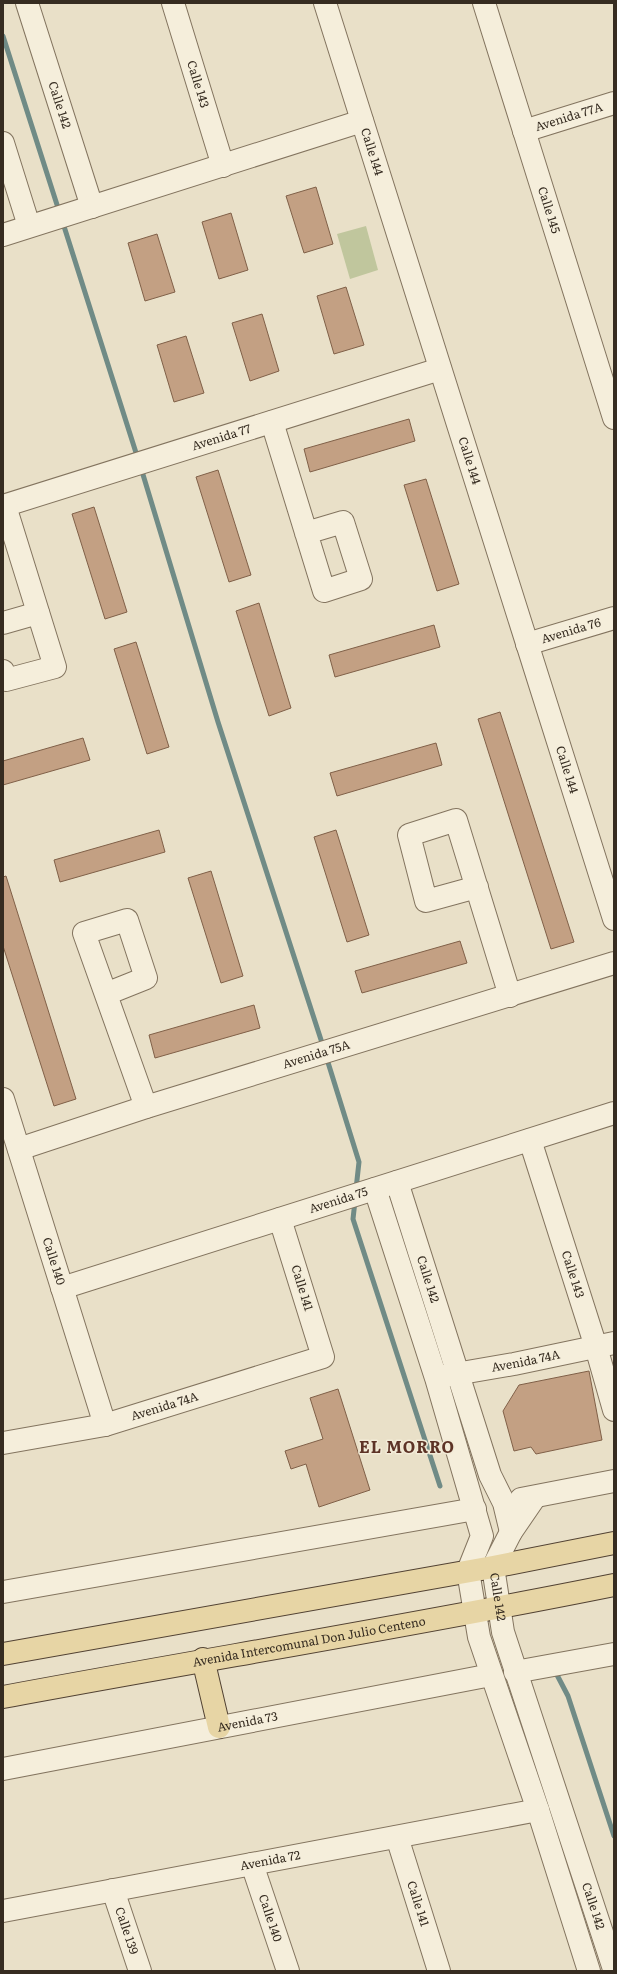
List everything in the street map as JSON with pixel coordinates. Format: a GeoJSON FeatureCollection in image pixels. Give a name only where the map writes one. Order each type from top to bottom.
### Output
{"type":"FeatureCollection","features":[{"type":"Feature","properties":{"kind":"main road"},"geometry":{"type":"LineString","coordinates":[[3,1654],[614,1544]]}},
{"type":"Feature","properties":{"kind":"main road","name":"Avenida Intercomunal Don Julio Centeno"},"geometry":{"type":"LineString","coordinates":[[3,1697],[499,1608],[614,1585]]}},
{"type":"Feature","properties":{"kind":"main road"},"geometry":{"type":"LineString","coordinates":[[203,1660],[219,1727]]}},
{"type":"Feature","properties":{"kind":"street","name":"Calle 142"},"geometry":{"type":"LineString","coordinates":[[26,3],[83,209]]}},
{"type":"Feature","properties":{"kind":"street","name":"Calle 143"},"geometry":{"type":"LineString","coordinates":[[173,3],[223,166]]}},
{"type":"Feature","properties":{"kind":"street","name":"Calle 144"},"geometry":{"type":"LineString","coordinates":[[325,3],[614,919]]}},
{"type":"Feature","properties":{"kind":"street","name":"Calle 145"},"geometry":{"type":"LineString","coordinates":[[484,3],[614,418]]}},
{"type":"Feature","properties":{"kind":"street","name":"Avenida 77A"},"geometry":{"type":"LineString","coordinates":[[524,131],[614,103]]}},
{"type":"Feature","properties":{"kind":"street"},"geometry":{"type":"LineString","coordinates":[[3,235],[362,121]]}},
{"type":"Feature","properties":{"kind":"street"},"geometry":{"type":"LineString","coordinates":[[3,143],[29,226]]}},
{"type":"Feature","properties":{"kind":"street","name":"Avenida 77"},"geometry":{"type":"LineString","coordinates":[[4,506],[440,369]]}},
{"type":"Feature","properties":{"kind":"street"},"geometry":{"type":"LineString","coordinates":[[272,422],[306,534]]}},
{"type":"Feature","properties":{"kind":"street"},"geometry":{"type":"LineString","coordinates":[[3,671],[6,680],[55,667],[4,506]]}},
{"type":"Feature","properties":{"kind":"street"},"geometry":{"type":"LineString","coordinates":[[3,623],[38,613]]}},
{"type":"Feature","properties":{"kind":"street","name":"Avenida 76"},"geometry":{"type":"LineString","coordinates":[[527,644],[614,618]]}},
{"type":"Feature","properties":{"kind":"street"},"geometry":{"type":"LineString","coordinates":[[476,887],[510,996]]}},
{"type":"Feature","properties":{"kind":"street","name":"Avenida 75A"},"geometry":{"type":"LineString","coordinates":[[19,1149],[146,1107],[614,963]]}},
{"type":"Feature","properties":{"kind":"street"},"geometry":{"type":"LineString","coordinates":[[106,994],[146,1107]]}},
{"type":"Feature","properties":{"kind":"street","name":"Calle 140"},"geometry":{"type":"LineString","coordinates":[[3,1099],[105,1425]]}},
{"type":"Feature","properties":{"kind":"street","name":"Avenida 75"},"geometry":{"type":"LineString","coordinates":[[62,1288],[614,1113]]}},
{"type":"Feature","properties":{"kind":"street","name":"Calle 143"},"geometry":{"type":"LineString","coordinates":[[530,1140],[605,1345],[614,1410]]}},
{"type":"Feature","properties":{"kind":"street","name":"Calle 142"},"geometry":{"type":"LineString","coordinates":[[397,1182],[490,1475],[504,1502],[511,1532],[493,1567],[503,1632],[614,1968]]}},
{"type":"Feature","properties":{"kind":"street","name":"Calle 142"},"geometry":{"type":"LineString","coordinates":[[363,1192],[436,1378],[475,1509],[482,1536],[468,1571],[479,1637],[538,1810],[589,1971]]}},
{"type":"Feature","properties":{"kind":"street","name":"Calle 141"},"geometry":{"type":"LineString","coordinates":[[280,1219],[323,1357]]}},
{"type":"Feature","properties":{"kind":"street","name":"Avenida 74A"},"geometry":{"type":"LineString","coordinates":[[436,1378],[605,1345]]}},
{"type":"Feature","properties":{"kind":"street","name":"Avenida 74A"},"geometry":{"type":"LineString","coordinates":[[3,1443],[105,1425],[323,1357]]}},
{"type":"Feature","properties":{"kind":"street"},"geometry":{"type":"LineString","coordinates":[[504,1502],[614,1481]]}},
{"type":"Feature","properties":{"kind":"street"},"geometry":{"type":"LineString","coordinates":[[511,1532],[535,1497]]}},
{"type":"Feature","properties":{"kind":"street"},"geometry":{"type":"LineString","coordinates":[[3,1592],[475,1509]]}},
{"type":"Feature","properties":{"kind":"street"},"geometry":{"type":"LineString","coordinates":[[515,1672],[614,1654]]}},
{"type":"Feature","properties":{"kind":"street","name":"Avenida 73"},"geometry":{"type":"LineString","coordinates":[[3,1769],[491,1675]]}},
{"type":"Feature","properties":{"kind":"street","name":"Avenida 72"},"geometry":{"type":"LineString","coordinates":[[3,1911],[538,1810]]}},
{"type":"Feature","properties":{"kind":"street","name":"Calle 141"},"geometry":{"type":"LineString","coordinates":[[397,1837],[440,1971]]}},
{"type":"Feature","properties":{"kind":"street","name":"Calle 140"},"geometry":{"type":"LineString","coordinates":[[252,1864],[288,1971]]}},
{"type":"Feature","properties":{"kind":"street","name":"Calle 139"},"geometry":{"type":"LineString","coordinates":[[113,1890],[140,1971]]}},
{"type":"Feature","properties":{"kind":"green space"},"geometry":{"type":"Polygon","coordinates":[[[366,226],[378,270],[350,279],[337,234],[366,226]]]}},
{"type":"Feature","properties":{"kind":"building"},"geometry":{"type":"Polygon","coordinates":[[[316,187],[333,244],[304,253],[286,196],[316,187]]]}},
{"type":"Feature","properties":{"kind":"building"},"geometry":{"type":"Polygon","coordinates":[[[231,213],[248,270],[219,279],[202,222],[231,213]]]}},
{"type":"Feature","properties":{"kind":"building"},"geometry":{"type":"Polygon","coordinates":[[[157,234],[175,292],[145,301],[128,243],[157,234]]]}},
{"type":"Feature","properties":{"kind":"building"},"geometry":{"type":"Polygon","coordinates":[[[346,287],[364,345],[334,354],[317,296],[346,287]]]}},
{"type":"Feature","properties":{"kind":"building"},"geometry":{"type":"Polygon","coordinates":[[[262,314],[279,371],[250,381],[232,323],[262,314]]]}},
{"type":"Feature","properties":{"kind":"building"},"geometry":{"type":"Polygon","coordinates":[[[186,336],[204,393],[174,402],[157,345],[186,336]]]}},
{"type":"Feature","properties":{"kind":"building"},"geometry":{"type":"Polygon","coordinates":[[[409,419],[415,441],[310,472],[304,449],[409,419]]]}},
{"type":"Feature","properties":{"kind":"building"},"geometry":{"type":"Polygon","coordinates":[[[218,470],[251,575],[229,582],[196,477],[218,470]]]}},
{"type":"Feature","properties":{"kind":"building"},"geometry":{"type":"Polygon","coordinates":[[[426,479],[459,584],[437,591],[404,485],[426,479]]]}},
{"type":"Feature","properties":{"kind":"building"},"geometry":{"type":"Polygon","coordinates":[[[94,507],[127,612],[105,619],[72,514],[94,507]]]}},
{"type":"Feature","properties":{"kind":"building"},"geometry":{"type":"Polygon","coordinates":[[[259,603],[291,708],[269,716],[236,611],[259,603]]]}},
{"type":"Feature","properties":{"kind":"building"},"geometry":{"type":"Polygon","coordinates":[[[434,625],[440,647],[335,677],[329,655],[434,625]]]}},
{"type":"Feature","properties":{"kind":"building"},"geometry":{"type":"Polygon","coordinates":[[[136,642],[169,747],[147,754],[114,649],[136,642]]]}},
{"type":"Feature","properties":{"kind":"building"},"geometry":{"type":"Polygon","coordinates":[[[500,712],[574,942],[551,949],[478,719],[500,712]]]}},
{"type":"Feature","properties":{"kind":"building"},"geometry":{"type":"Polygon","coordinates":[[[83,738],[90,760],[3,785],[3,761],[83,738]]]}},
{"type":"Feature","properties":{"kind":"building"},"geometry":{"type":"Polygon","coordinates":[[[436,743],[442,765],[337,796],[330,773],[436,743]]]}},
{"type":"Feature","properties":{"kind":"building"},"geometry":{"type":"Polygon","coordinates":[[[159,830],[165,852],[60,882],[54,860],[159,830]]]}},
{"type":"Feature","properties":{"kind":"building"},"geometry":{"type":"Polygon","coordinates":[[[336,830],[369,935],[347,942],[314,837],[336,830]]]}},
{"type":"Feature","properties":{"kind":"building"},"geometry":{"type":"Polygon","coordinates":[[[211,871],[243,976],[221,983],[188,878],[211,871]]]}},
{"type":"Feature","properties":{"kind":"building"},"geometry":{"type":"Polygon","coordinates":[[[6,876],[76,1099],[54,1106],[3,946],[3,877],[6,876]]]}},
{"type":"Feature","properties":{"kind":"building"},"geometry":{"type":"Polygon","coordinates":[[[460,941],[467,963],[362,993],[355,971],[460,941]]]}},
{"type":"Feature","properties":{"kind":"building"},"geometry":{"type":"Polygon","coordinates":[[[254,1005],[260,1028],[155,1058],[149,1035],[254,1005]]]}},
{"type":"Feature","properties":{"kind":"building"},"geometry":{"type":"Polygon","coordinates":[[[589,1371],[602,1440],[536,1454],[531,1447],[514,1451],[503,1411],[519,1385],[589,1371]]]}},
{"type":"Feature","properties":{"kind":"building"},"geometry":{"type":"Polygon","coordinates":[[[338,1389],[370,1490],[319,1507],[306,1464],[291,1469],[285,1451],[323,1439],[310,1398],[338,1389]]]}},
{"type":"Feature","properties":{"kind":"waterway"},"geometry":{"type":"LineString","coordinates":[[3,36],[59,211]]}},
{"type":"Feature","properties":{"kind":"waterway"},"geometry":{"type":"LineString","coordinates":[[62,220],[138,459]]}},
{"type":"Feature","properties":{"kind":"waterway"},"geometry":{"type":"LineString","coordinates":[[141,468],[218,722],[323,1046]]}},
{"type":"Feature","properties":{"kind":"waterway"},"geometry":{"type":"LineString","coordinates":[[326,1056],[359,1162],[356,1189]]}},
{"type":"Feature","properties":{"kind":"waterway"},"geometry":{"type":"LineString","coordinates":[[355,1201],[353,1219],[440,1486]]}},
{"type":"Feature","properties":{"kind":"waterway"},"geometry":{"type":"LineString","coordinates":[[556,1673],[568,1696],[614,1836]]}},
{"type":"Feature","properties":{"kind":"district","name":"EL MORRO"},"geometry":{"type":"Point","coordinates":[407,1447]}}]}
